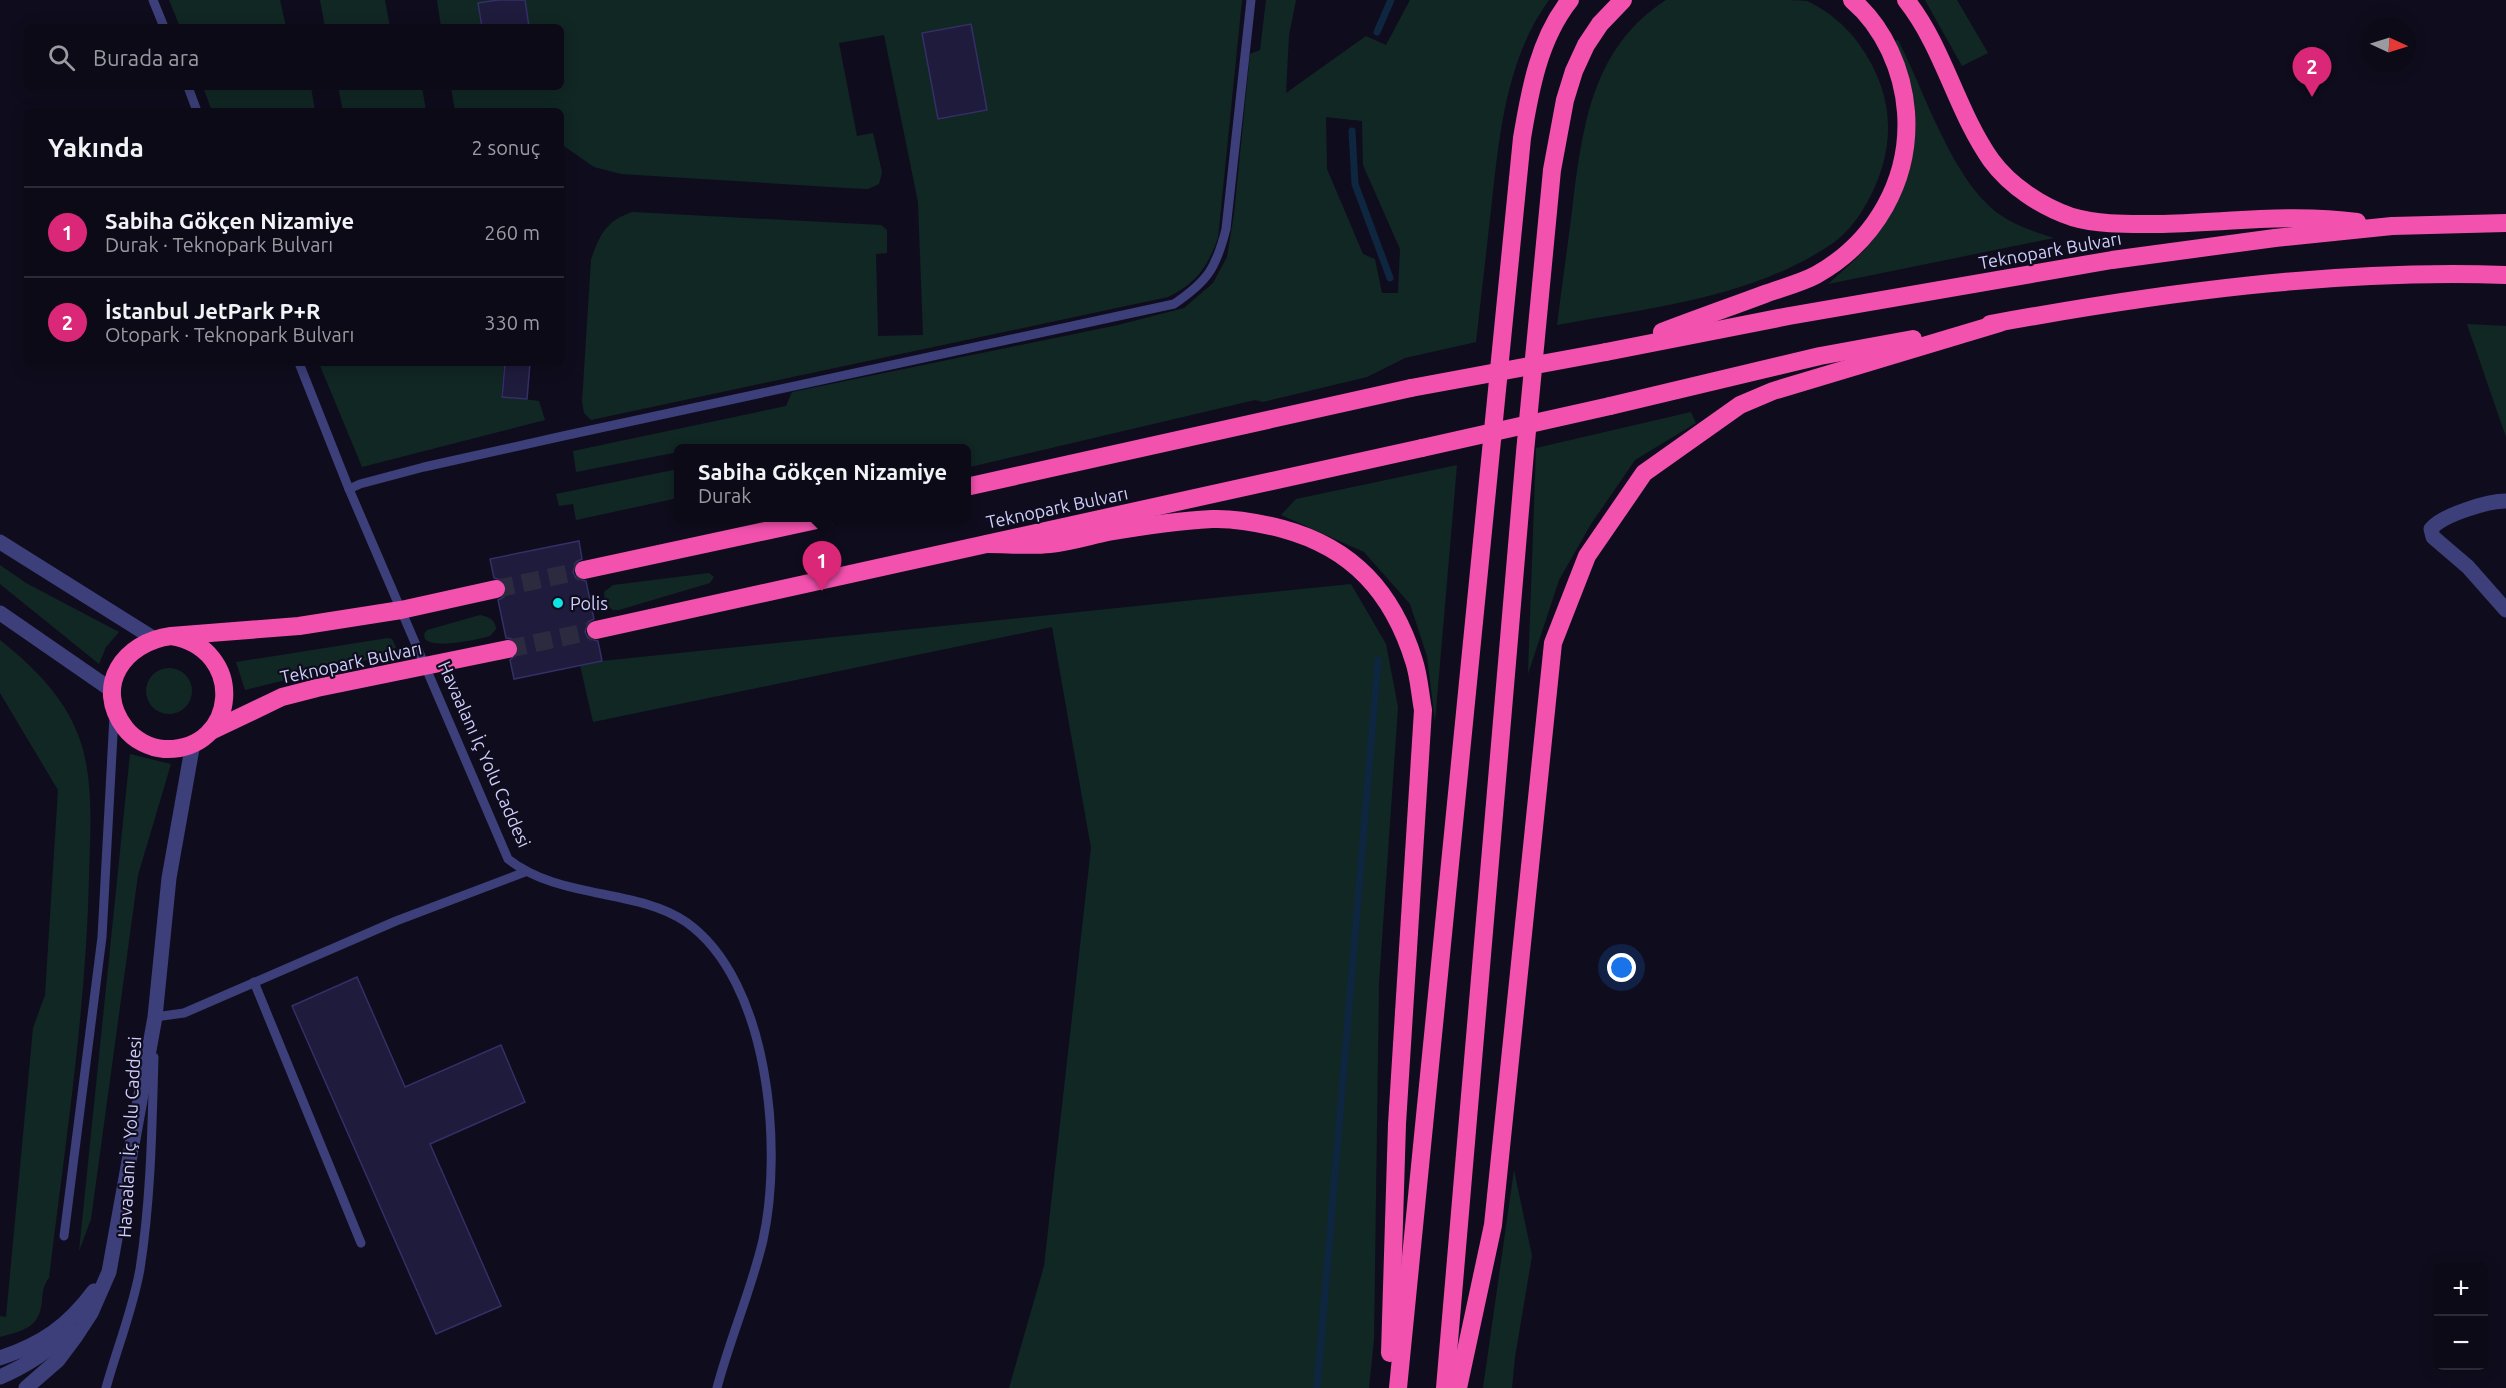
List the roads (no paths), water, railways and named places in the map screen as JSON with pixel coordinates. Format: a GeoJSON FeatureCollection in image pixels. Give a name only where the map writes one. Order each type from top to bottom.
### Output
{"type":"FeatureCollection","features":[{"type":"Feature","properties":{"kind":"highway"},"geometry":{"type":"LineString","coordinates":[[1398,1388],[1522,138],[1538,66],[1550,33],[1570,0]]}},
{"type":"Feature","properties":{"kind":"highway"},"geometry":{"type":"LineString","coordinates":[[1445,1388],[1525,452],[1552,170],[1565,100],[1574,72],[1586,45],[1600,24],[1623,0]]}},
{"type":"Feature","properties":{"kind":"highway"},"geometry":{"type":"LineString","coordinates":[[971,486],[1411,388],[1606,352],[1815,275],[1844,256],[1865,236],[1896,187],[1904,158],[1907,131],[1906,106],[1893,55],[1877,29],[1852,0]]}},
{"type":"Feature","properties":{"kind":"highway"},"geometry":{"type":"LineString","coordinates":[[1906,0],[1931,38],[1980,141],[1992,161],[2022,190],[2050,208],[2072,217],[2096,222],[2195,224],[2321,218],[2392,226]]}},
{"type":"Feature","properties":{"kind":"highway","name":"Teknopark Bulvarı"},"geometry":{"type":"LineString","coordinates":[[1606,352],[1789,316],[2112,260],[2276,238],[2392,226],[2506,223]]}},
{"type":"Feature","properties":{"kind":"highway"},"geometry":{"type":"LineString","coordinates":[[1458,1388],[1493,1226],[1554,643],[1587,556],[1644,473],[1740,405],[1773,391],[2000,322],[2210,288],[2419,274],[2506,275]]}},
{"type":"Feature","properties":{"kind":"highway","name":"Teknopark Bulvarı"},"geometry":{"type":"LineString","coordinates":[[596,630],[1610,406],[1820,356],[2000,322]]}},
{"type":"Feature","properties":{"kind":"highway"},"geometry":{"type":"LineString","coordinates":[[987,544],[1051,544],[1144,526],[1214,519],[1269,525],[1299,533],[1343,554],[1383,595],[1401,626],[1415,662],[1423,710],[1397,1124],[1389,1388]]}},
{"type":"Feature","properties":{"kind":"highway"},"geometry":{"type":"LineString","coordinates":[[584,570],[807,522]]}},
{"type":"Feature","properties":{"kind":"highway"},"geometry":{"type":"LineString","coordinates":[[162,637],[182,638],[201,646],[216,662],[221,672],[225,693],[221,714],[209,732],[193,743],[174,749],[149,746],[127,731],[114,699],[116,673],[124,658],[138,646],[162,637],[299,627],[401,610],[496,589]]}},
{"type":"Feature","properties":{"kind":"highway","name":"Teknopark Bulvarı"},"geometry":{"type":"LineString","coordinates":[[209,732],[282,698],[317,688],[508,649]]}},
{"type":"Feature","properties":{"kind":"street"},"geometry":{"type":"LineString","coordinates":[[2506,501],[2447,516],[2435,523],[2431,529],[2433,537],[2468,567],[2506,610]]}},
{"type":"Feature","properties":{"kind":"street"},"geometry":{"type":"LineString","coordinates":[[0,542],[162,637]]}},
{"type":"Feature","properties":{"kind":"street"},"geometry":{"type":"LineString","coordinates":[[0,613],[114,699]]}},
{"type":"Feature","properties":{"kind":"street","name":"Havaalanı İç Yolu Caddesi"},"geometry":{"type":"LineString","coordinates":[[155,1017],[169,878],[193,743]]}},
{"type":"Feature","properties":{"kind":"street"},"geometry":{"type":"LineString","coordinates":[[26,1388],[58,1360],[76,1336],[91,1313],[109,1272],[155,1017]]}},
{"type":"Feature","properties":{"kind":"street"},"geometry":{"type":"LineString","coordinates":[[0,1358],[22,1351],[69,1322],[109,1272]]}},
{"type":"Feature","properties":{"kind":"street"},"geometry":{"type":"LineString","coordinates":[[0,1377],[60,1341],[86,1311],[109,1272]]}},
{"type":"Feature","properties":{"kind":"lane"},"geometry":{"type":"LineString","coordinates":[[153,0],[163,24]]}},
{"type":"Feature","properties":{"kind":"lane"},"geometry":{"type":"LineString","coordinates":[[349,489],[424,467],[1174,304],[1195,290],[1208,276],[1219,257],[1226,229],[1251,0]]}},
{"type":"Feature","properties":{"kind":"lane"},"geometry":{"type":"LineString","coordinates":[[189,90],[196,108]]}},
{"type":"Feature","properties":{"kind":"lane","name":"Havaalanı İç Yolu Caddesi"},"geometry":{"type":"LineString","coordinates":[[299,366],[349,489],[508,859],[525,872],[582,891],[638,903],[685,922],[706,939],[733,978],[766,1077],[771,1144],[763,1239],[717,1388]]}},
{"type":"Feature","properties":{"kind":"lane"},"geometry":{"type":"LineString","coordinates":[[64,1236],[102,937],[114,699]]}},
{"type":"Feature","properties":{"kind":"lane"},"geometry":{"type":"LineString","coordinates":[[155,1017],[184,1012],[396,921],[525,872]]}},
{"type":"Feature","properties":{"kind":"lane"},"geometry":{"type":"LineString","coordinates":[[254,982],[361,1243]]}},
{"type":"Feature","properties":{"kind":"lane","name":"Havaalanı İç Yolu Caddesi"},"geometry":{"type":"LineString","coordinates":[[106,1388],[130,1312],[140,1269],[151,1150],[155,1017]]}},
{"type":"Feature","properties":{"kind":"waterway"},"geometry":{"type":"LineString","coordinates":[[1377,32],[1391,0]]}},
{"type":"Feature","properties":{"kind":"waterway"},"geometry":{"type":"LineString","coordinates":[[1352,131],[1355,184],[1390,278]]}},
{"type":"Feature","properties":{"kind":"waterway"},"geometry":{"type":"LineString","coordinates":[[1317,1388],[1378,660]]}},
{"type":"Feature","properties":{"kind":"tunnel"},"geometry":{"type":"LineString","coordinates":[[496,589],[584,570]]}},
{"type":"Feature","properties":{"kind":"tunnel"},"geometry":{"type":"LineString","coordinates":[[508,649],[596,630]]}},
{"type":"Feature","properties":{"kind":"place","name":"İstanbul JetPark P+R"},"geometry":{"type":"Point","coordinates":[2312,97]}},
{"type":"Feature","properties":{"kind":"place","name":"Sabiha Gökçen Nizamiye"},"geometry":{"type":"Point","coordinates":[822,591]}},
{"type":"Feature","properties":{"kind":"place","name":"Polis"},"geometry":{"type":"Point","coordinates":[558,603]}}]}
